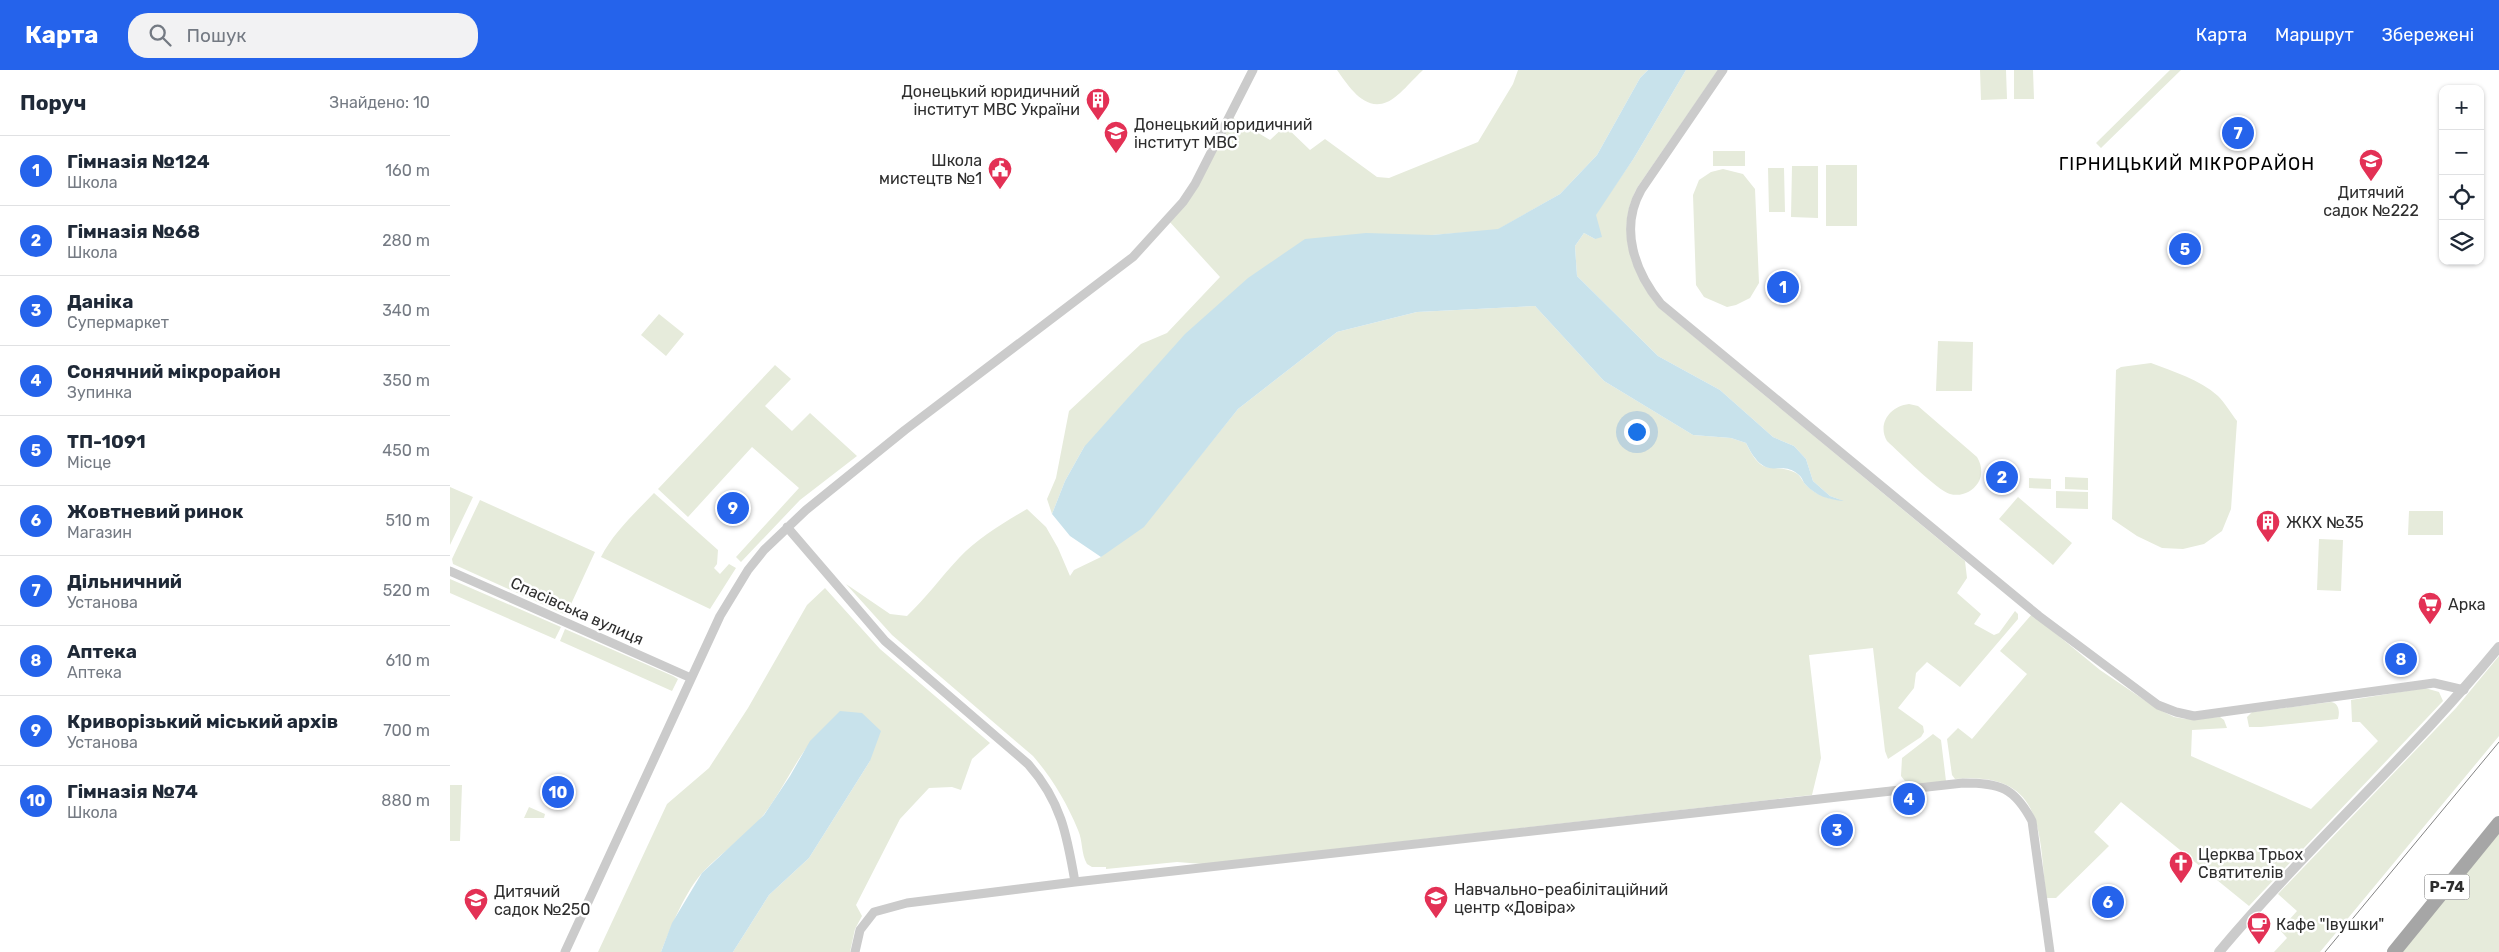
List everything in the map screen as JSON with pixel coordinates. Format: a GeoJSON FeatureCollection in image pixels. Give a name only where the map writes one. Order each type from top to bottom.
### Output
{"type":"FeatureCollection","features":[{"type":"Feature","properties":{"kind":"main road","name":"Р-74"},"geometry":{"type":"LineString","coordinates":[[2394,952],[2499,823]]}},
{"type":"Feature","properties":{"kind":"street"},"geometry":{"type":"LineString","coordinates":[[565,952],[720,616],[748,570],[787,527],[806,510],[905,430],[1133,257],[1183,202],[1195,184],[1253,70]]}},
{"type":"Feature","properties":{"kind":"street"},"geometry":{"type":"LineString","coordinates":[[1723,70],[1641,190],[1633,210],[1631,236],[1635,261],[1650,290],[1662,304],[2035,612],[2158,704],[2176,712],[2194,716],[2434,683],[2464,690]]}},
{"type":"Feature","properties":{"kind":"street"},"geometry":{"type":"LineString","coordinates":[[787,527],[885,641],[1028,764],[1041,779],[1052,795],[1064,822],[1075,882]]}},
{"type":"Feature","properties":{"kind":"street","name":"Спасівська вулиця"},"geometry":{"type":"LineString","coordinates":[[450,571],[691,678]]}},
{"type":"Feature","properties":{"kind":"street"},"geometry":{"type":"LineString","coordinates":[[2219,952],[2253,911],[2464,690],[2499,646]]}},
{"type":"Feature","properties":{"kind":"street"},"geometry":{"type":"LineString","coordinates":[[855,952],[860,930],[866,919],[874,912],[889,906],[1075,882],[1963,783],[1988,783],[2015,795],[2022,802],[2032,821],[2050,952]]}},
{"type":"Feature","properties":{"kind":"green space"},"geometry":{"type":"Polygon","coordinates":[[[1337,70],[1423,70],[1396,97],[1379,104],[1364,100],[1346,83],[1337,70]]]}},
{"type":"Feature","properties":{"kind":"green space"},"geometry":{"type":"Polygon","coordinates":[[[1518,70],[1648,70],[1640,78],[1597,155],[1560,194],[1497,230],[1432,235],[1084,447],[1065,481],[1052,514],[1047,499],[1056,478],[1069,411],[1141,344],[1167,333],[1220,277],[1168,220],[1183,202],[1230,116],[1270,140],[1285,126],[1310,150],[1325,139],[1377,177],[1389,178],[1478,142],[1513,84],[1518,70]]]}},
{"type":"Feature","properties":{"kind":"green space"},"geometry":{"type":"Polygon","coordinates":[[[1686,70],[1718,70],[1637,188],[1630,203],[1627,219],[1629,250],[1640,280],[1648,294],[1658,307],[1965,561],[1967,578],[1957,593],[1981,614],[1974,624],[1994,635],[1999,633],[2015,611],[2018,614],[2018,619],[1960,687],[1927,662],[1916,673],[1914,688],[1898,708],[1923,726],[1924,732],[1921,737],[1888,759],[1885,751],[1873,648],[1809,655],[1821,758],[1812,795],[1203,864],[1177,862],[1106,869],[1106,867],[1092,867],[1087,864],[1080,834],[1069,810],[1059,791],[1040,764],[892,635],[846,584],[890,614],[907,616],[966,551],[991,531],[1027,509],[1046,527],[1058,548],[1070,576],[1074,570],[1101,557],[1196,461],[1238,409],[1337,332],[1417,312],[1535,306],[1604,381],[1693,435],[1731,438],[1746,443],[1752,454],[1763,466],[1796,473],[1806,485],[1818,494],[1841,500],[1830,496],[1813,481],[1806,459],[1794,446],[1773,437],[1720,390],[1658,356],[1577,276],[1575,246],[1584,233],[1595,239],[1595,215],[1634,158],[1686,70]]]}},
{"type":"Feature","properties":{"kind":"green space"},"geometry":{"type":"Polygon","coordinates":[[[1980,70],[2006,70],[2007,99],[1981,100],[1980,70]]]}},
{"type":"Feature","properties":{"kind":"green space"},"geometry":{"type":"Polygon","coordinates":[[[2014,70],[2033,70],[2034,99],[2014,99],[2014,70]]]}},
{"type":"Feature","properties":{"kind":"green space"},"geometry":{"type":"Polygon","coordinates":[[[2170,70],[2181,70],[2101,148],[2096,143],[2170,70]]]}},
{"type":"Feature","properties":{"kind":"green space"},"geometry":{"type":"Polygon","coordinates":[[[1713,151],[1745,151],[1745,166],[1713,166],[1713,151]]]}},
{"type":"Feature","properties":{"kind":"green space"},"geometry":{"type":"Polygon","coordinates":[[[1826,165],[1857,165],[1857,226],[1826,226],[1826,165]]]}},
{"type":"Feature","properties":{"kind":"green space"},"geometry":{"type":"Polygon","coordinates":[[[1792,166],[1818,166],[1818,218],[1791,217],[1792,166]]]}},
{"type":"Feature","properties":{"kind":"green space"},"geometry":{"type":"Polygon","coordinates":[[[1768,168],[1784,168],[1785,212],[1769,212],[1768,168]]]}},
{"type":"Feature","properties":{"kind":"green space"},"geometry":{"type":"Polygon","coordinates":[[[1723,169],[1743,174],[1755,189],[1759,283],[1750,298],[1727,307],[1704,297],[1696,285],[1693,195],[1699,180],[1711,172],[1723,169]]]}},
{"type":"Feature","properties":{"kind":"green space"},"geometry":{"type":"Polygon","coordinates":[[[659,314],[684,334],[666,356],[641,335],[659,314]]]}},
{"type":"Feature","properties":{"kind":"green space"},"geometry":{"type":"Polygon","coordinates":[[[1938,341],[1973,342],[1972,391],[1936,391],[1938,341]]]}},
{"type":"Feature","properties":{"kind":"green space"},"geometry":{"type":"Polygon","coordinates":[[[2151,363],[2186,376],[2211,390],[2221,399],[2237,421],[2231,509],[2222,531],[2204,544],[2183,549],[2162,548],[2137,536],[2112,519],[2116,370],[2121,367],[2151,363]]]}},
{"type":"Feature","properties":{"kind":"green space"},"geometry":{"type":"Polygon","coordinates":[[[775,365],[791,379],[765,406],[792,431],[810,413],[857,456],[800,500],[741,562],[736,557],[799,488],[752,447],[688,517],[658,489],[775,365]]]}},
{"type":"Feature","properties":{"kind":"green space"},"geometry":{"type":"Polygon","coordinates":[[[1909,404],[1918,406],[1977,457],[1981,473],[1980,480],[1973,489],[1958,495],[1944,491],[1928,479],[1887,441],[1884,435],[1884,428],[1887,417],[1896,408],[1909,404]]]}},
{"type":"Feature","properties":{"kind":"green space"},"geometry":{"type":"Polygon","coordinates":[[[2065,477],[2088,478],[2088,490],[2065,489],[2065,477]]]}},
{"type":"Feature","properties":{"kind":"green space"},"geometry":{"type":"Polygon","coordinates":[[[2029,478],[2051,479],[2051,489],[2029,488],[2029,478]]]}},
{"type":"Feature","properties":{"kind":"green space"},"geometry":{"type":"Polygon","coordinates":[[[450,487],[473,497],[450,545],[450,487]]]}},
{"type":"Feature","properties":{"kind":"green space"},"geometry":{"type":"Polygon","coordinates":[[[2056,491],[2088,492],[2088,509],[2056,508],[2056,491]]]}},
{"type":"Feature","properties":{"kind":"green space"},"geometry":{"type":"Polygon","coordinates":[[[654,493],[718,550],[717,564],[714,568],[720,574],[729,564],[736,568],[710,609],[601,557],[618,531],[654,493]]]}},
{"type":"Feature","properties":{"kind":"green space"},"geometry":{"type":"Polygon","coordinates":[[[2018,497],[2072,543],[2053,565],[1999,519],[2018,497]]]}},
{"type":"Feature","properties":{"kind":"green space"},"geometry":{"type":"Polygon","coordinates":[[[480,500],[595,552],[566,615],[453,564],[452,559],[480,500]]]}},
{"type":"Feature","properties":{"kind":"green space"},"geometry":{"type":"Polygon","coordinates":[[[2409,511],[2443,511],[2443,535],[2408,535],[2409,511]]]}},
{"type":"Feature","properties":{"kind":"green space"},"geometry":{"type":"Polygon","coordinates":[[[2319,539],[2343,540],[2341,591],[2317,590],[2319,539]]]}},
{"type":"Feature","properties":{"kind":"green space"},"geometry":{"type":"Polygon","coordinates":[[[450,579],[561,627],[555,639],[450,593],[450,579]]]}},
{"type":"Feature","properties":{"kind":"green space"},"geometry":{"type":"Polygon","coordinates":[[[825,588],[880,649],[990,743],[972,759],[961,790],[952,787],[929,788],[900,819],[856,905],[862,916],[855,929],[850,952],[733,952],[769,895],[809,858],[870,761],[821,731],[805,749],[759,821],[697,879],[679,910],[661,952],[598,952],[667,804],[709,768],[748,708],[807,605],[825,588]]]}},
{"type":"Feature","properties":{"kind":"green space"},"geometry":{"type":"Polygon","coordinates":[[[2032,614],[2100,670],[2156,708],[2174,717],[2186,719],[2220,717],[2224,720],[2227,728],[2192,730],[2191,756],[2311,809],[2378,741],[2360,722],[2352,722],[2351,700],[2425,688],[2439,692],[2443,701],[2249,906],[2121,802],[2094,832],[2109,846],[2056,898],[2046,898],[2038,828],[2031,810],[2021,795],[2006,785],[1984,779],[1955,779],[1952,775],[1947,739],[1958,728],[1972,739],[2027,674],[2000,651],[2032,614]]]}},
{"type":"Feature","properties":{"kind":"green space"},"geometry":{"type":"Polygon","coordinates":[[[565,629],[673,676],[678,679],[672,691],[560,641],[565,629]]]}},
{"type":"Feature","properties":{"kind":"green space"},"geometry":{"type":"Polygon","coordinates":[[[2499,656],[2499,736],[2320,952],[2274,952],[2287,938],[2280,930],[2297,911],[2278,894],[2456,708],[2499,656]]]}},
{"type":"Feature","properties":{"kind":"green space"},"geometry":{"type":"Polygon","coordinates":[[[2331,702],[2336,704],[2338,708],[2338,719],[2249,727],[2247,717],[2252,712],[2331,702]]]}},
{"type":"Feature","properties":{"kind":"green space"},"geometry":{"type":"Polygon","coordinates":[[[1933,734],[1941,740],[1946,781],[1908,785],[1901,776],[1902,758],[1933,734]]]}},
{"type":"Feature","properties":{"kind":"green space"},"geometry":{"type":"Polygon","coordinates":[[[450,785],[462,785],[460,841],[450,841],[450,785]]]}},
{"type":"Feature","properties":{"kind":"green space"},"geometry":{"type":"Polygon","coordinates":[[[529,807],[545,814],[544,818],[524,818],[529,807]]]}},
{"type":"Feature","properties":{"kind":"green space"},"geometry":{"type":"Polygon","coordinates":[[[2499,823],[2499,952],[2394,952],[2499,823]]]}},
{"type":"Feature","properties":{"kind":"water"},"geometry":{"type":"Polygon","coordinates":[[[1648,70],[1686,70],[1634,158],[1596,215],[1602,237],[1595,239],[1584,233],[1575,246],[1577,276],[1658,356],[1720,390],[1773,437],[1794,446],[1806,459],[1813,481],[1830,496],[1844,501],[1833,500],[1818,494],[1809,488],[1800,476],[1792,470],[1767,467],[1760,464],[1746,443],[1731,438],[1693,435],[1604,381],[1535,306],[1417,312],[1337,332],[1238,409],[1144,527],[1101,557],[1070,536],[1052,514],[1065,481],[1084,447],[1185,334],[1248,278],[1305,239],[1366,233],[1432,235],[1498,229],[1560,194],[1597,155],[1640,78],[1648,70]]]}},
{"type":"Feature","properties":{"kind":"water"},"geometry":{"type":"Polygon","coordinates":[[[840,711],[862,713],[881,731],[870,761],[809,858],[769,895],[733,952],[661,952],[672,923],[702,873],[764,815],[810,741],[840,711]]]}},
{"type":"Feature","properties":{"kind":"tram line"},"geometry":{"type":"LineString","coordinates":[[2325,952],[2499,742]]}},
{"type":"Feature","properties":{"kind":"place","name":"Донецький юридичний інститут МВС України"},"geometry":{"type":"Point","coordinates":[1098,121]}},
{"type":"Feature","properties":{"kind":"place","name":"Дільничний"},"geometry":{"type":"Point","coordinates":[2238,133]}},
{"type":"Feature","properties":{"kind":"place","name":"Донецький юридичний інститут МВС"},"geometry":{"type":"Point","coordinates":[1116,154]}},
{"type":"Feature","properties":{"kind":"place","name":"Дитячий садок №222"},"geometry":{"type":"Point","coordinates":[2371,182]}},
{"type":"Feature","properties":{"kind":"place","name":"Школа мистецтв №1"},"geometry":{"type":"Point","coordinates":[1000,190]}},
{"type":"Feature","properties":{"kind":"place","name":"ТП-1091"},"geometry":{"type":"Point","coordinates":[2185,249]}},
{"type":"Feature","properties":{"kind":"place","name":"Гімназія №124"},"geometry":{"type":"Point","coordinates":[1783,287]}},
{"type":"Feature","properties":{"kind":"place","name":"Гімназія №68"},"geometry":{"type":"Point","coordinates":[2002,477]}},
{"type":"Feature","properties":{"kind":"place","name":"Криворізький міський архів"},"geometry":{"type":"Point","coordinates":[733,508]}},
{"type":"Feature","properties":{"kind":"place","name":"ЖКХ №35"},"geometry":{"type":"Point","coordinates":[2268,543]}},
{"type":"Feature","properties":{"kind":"place","name":"Арка"},"geometry":{"type":"Point","coordinates":[2430,625]}},
{"type":"Feature","properties":{"kind":"place","name":"Аптека"},"geometry":{"type":"Point","coordinates":[2401,659]}},
{"type":"Feature","properties":{"kind":"place","name":"Гімназія №74"},"geometry":{"type":"Point","coordinates":[558,792]}},
{"type":"Feature","properties":{"kind":"place","name":"Сонячний мікрорайон"},"geometry":{"type":"Point","coordinates":[1909,799]}},
{"type":"Feature","properties":{"kind":"place","name":"Даніка"},"geometry":{"type":"Point","coordinates":[1837,830]}},
{"type":"Feature","properties":{"kind":"place","name":"Церква Трьох Святителів"},"geometry":{"type":"Point","coordinates":[2181,884]}},
{"type":"Feature","properties":{"kind":"place","name":"Жовтневий ринок"},"geometry":{"type":"Point","coordinates":[2108,902]}},
{"type":"Feature","properties":{"kind":"place","name":"Навчально-реабілітаційний центр «Довіра»"},"geometry":{"type":"Point","coordinates":[1436,919]}},
{"type":"Feature","properties":{"kind":"place","name":"Дитячий садок №250"},"geometry":{"type":"Point","coordinates":[476,921]}},
{"type":"Feature","properties":{"kind":"place","name":"Кафе \"Івушки\""},"geometry":{"type":"Point","coordinates":[2259,945]}},
{"type":"Feature","properties":{"kind":"district","name":"ГІРНИЦЬКИЙ МІКРОРАЙОН"},"geometry":{"type":"Point","coordinates":[2187,164]}}]}
